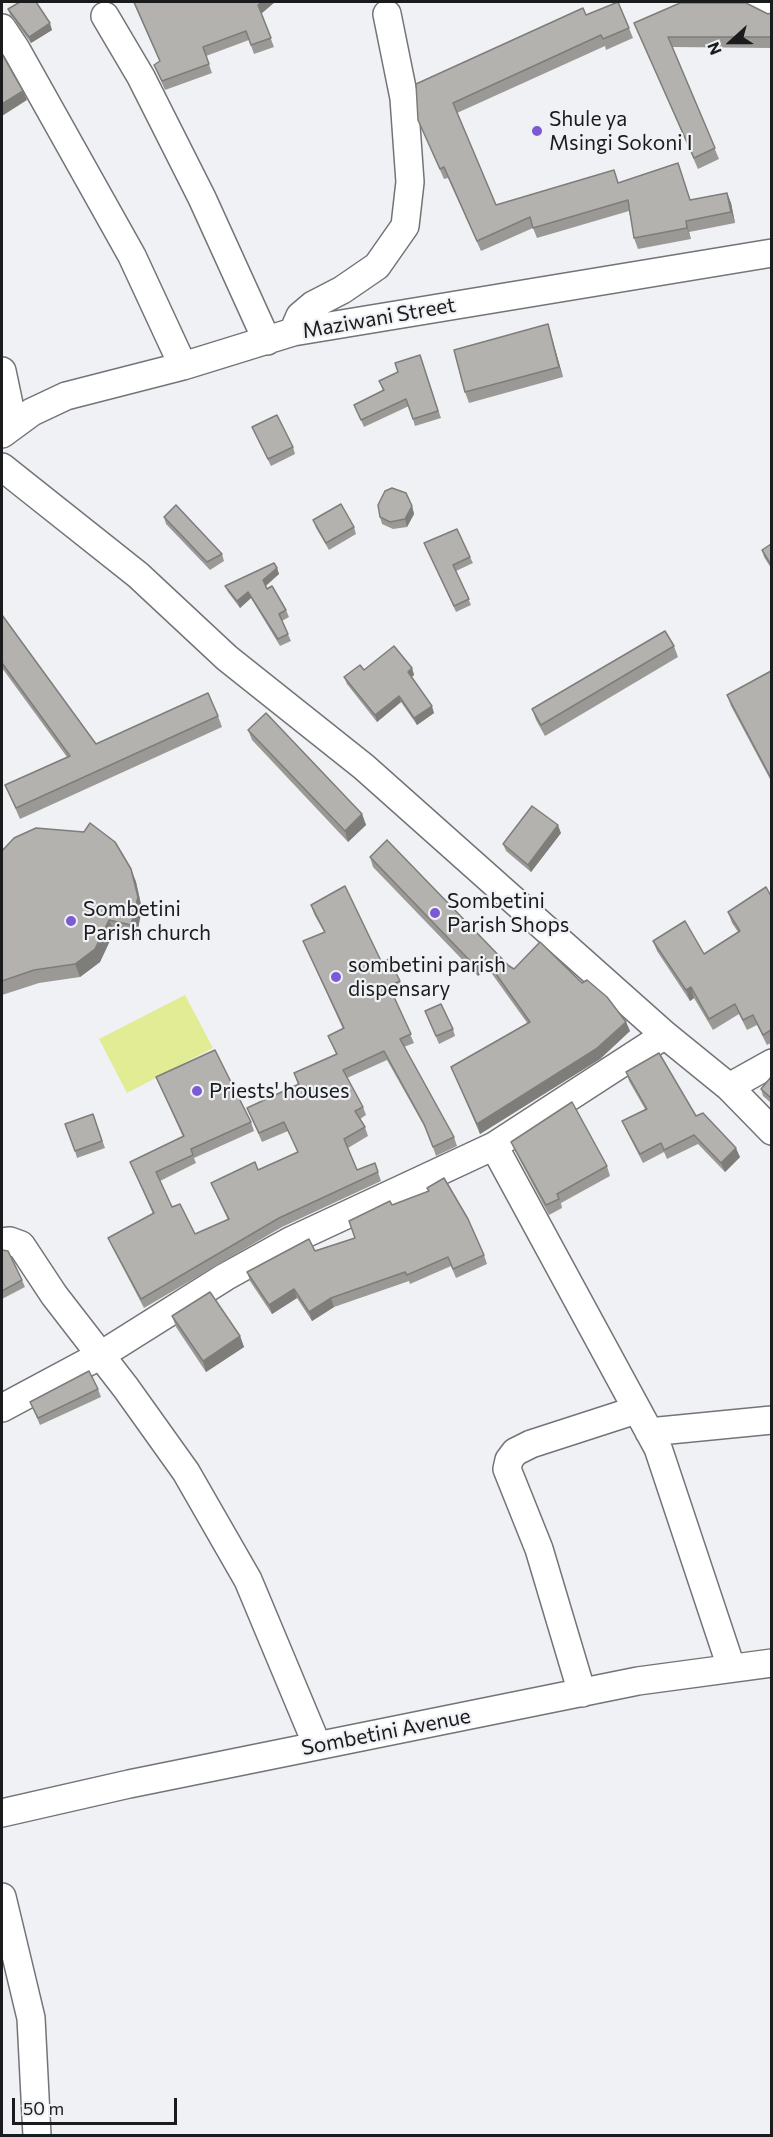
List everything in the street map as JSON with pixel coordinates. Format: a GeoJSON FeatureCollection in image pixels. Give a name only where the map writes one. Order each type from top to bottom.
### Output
{"type":"FeatureCollection","features":[{"type":"Feature","properties":{"kind":"street"},"geometry":{"type":"LineString","coordinates":[[760,2],[771,9]]}},
{"type":"Feature","properties":{"kind":"street"},"geometry":{"type":"LineString","coordinates":[[293,332],[300,316],[313,305],[342,290],[377,266],[405,226],[410,182],[404,98],[387,14]]}},
{"type":"Feature","properties":{"kind":"street"},"geometry":{"type":"LineString","coordinates":[[105,16],[141,76],[202,198],[267,341]]}},
{"type":"Feature","properties":{"kind":"street"},"geometry":{"type":"LineString","coordinates":[[2,28],[132,256],[183,366]]}},
{"type":"Feature","properties":{"kind":"street","name":"Maziwani Street"},"geometry":{"type":"LineString","coordinates":[[7,429],[66,396],[183,366],[293,332],[771,253]]}},
{"type":"Feature","properties":{"kind":"street"},"geometry":{"type":"LineString","coordinates":[[2,371],[7,429]]}},
{"type":"Feature","properties":{"kind":"street"},"geometry":{"type":"LineString","coordinates":[[2,467],[138,575],[227,658],[364,767],[665,1035],[729,1088],[771,1131]]}},
{"type":"Feature","properties":{"kind":"street"},"geometry":{"type":"LineString","coordinates":[[2,1408],[101,1355],[225,1277],[290,1241],[494,1146],[665,1035]]}},
{"type":"Feature","properties":{"kind":"street"},"geometry":{"type":"LineString","coordinates":[[729,1088],[771,1063]]}},
{"type":"Feature","properties":{"kind":"street"},"geometry":{"type":"LineString","coordinates":[[494,1146],[658,1448],[731,1667]]}},
{"type":"Feature","properties":{"kind":"street"},"geometry":{"type":"LineString","coordinates":[[2,1242],[21,1245],[54,1295],[101,1355],[186,1472],[236,1557],[316,1745]]}},
{"type":"Feature","properties":{"kind":"street"},"geometry":{"type":"LineString","coordinates":[[582,1693],[539,1550],[507,1469],[508,1460],[514,1452],[531,1444],[643,1421],[771,1420]]}},
{"type":"Feature","properties":{"kind":"street","name":"Sombetini Avenue"},"geometry":{"type":"LineString","coordinates":[[2,1813],[316,1745],[638,1680],[771,1663]]}},
{"type":"Feature","properties":{"kind":"street"},"geometry":{"type":"LineString","coordinates":[[2,1897],[31,2018],[37,2136]]}},
{"type":"Feature","properties":{"kind":"green space"},"geometry":{"type":"Polygon","coordinates":[[[185,995],[213,1048],[127,1093],[99,1039],[185,995]]]}},
{"type":"Feature","properties":{"kind":"building"},"geometry":{"type":"Polygon","coordinates":[[[20,2],[36,2],[50,23],[29,37],[8,9],[20,2]]]}},
{"type":"Feature","properties":{"kind":"building"},"geometry":{"type":"Polygon","coordinates":[[[134,2],[262,2],[258,5],[271,38],[251,45],[246,31],[203,47],[209,64],[162,81],[154,65],[160,61],[134,2]]]}},
{"type":"Feature","properties":{"kind":"building"},"geometry":{"type":"Polygon","coordinates":[[[618,2],[629,28],[603,39],[601,35],[453,103],[496,205],[614,170],[618,183],[678,163],[690,200],[727,193],[731,212],[686,221],[687,228],[634,238],[628,200],[533,228],[530,217],[477,241],[444,167],[440,169],[418,120],[416,84],[583,8],[586,15],[618,2]]]}},
{"type":"Feature","properties":{"kind":"building"},"geometry":{"type":"Polygon","coordinates":[[[680,3],[746,3],[768,14],[771,13],[771,37],[668,37],[715,148],[694,158],[634,23],[680,3]]]}},
{"type":"Feature","properties":{"kind":"building"},"geometry":{"type":"Polygon","coordinates":[[[2,54],[23,91],[2,104],[2,54]]]}},
{"type":"Feature","properties":{"kind":"building"},"geometry":{"type":"Polygon","coordinates":[[[548,324],[559,367],[465,392],[454,350],[548,324]]]}},
{"type":"Feature","properties":{"kind":"building"},"geometry":{"type":"Polygon","coordinates":[[[420,355],[438,411],[413,419],[406,399],[361,420],[354,405],[384,390],[379,381],[398,372],[395,363],[420,355]]]}},
{"type":"Feature","properties":{"kind":"building"},"geometry":{"type":"Polygon","coordinates":[[[277,415],[293,447],[268,459],[252,427],[277,415]]]}},
{"type":"Feature","properties":{"kind":"building"},"geometry":{"type":"Polygon","coordinates":[[[392,488],[406,493],[412,506],[405,519],[390,522],[380,517],[378,505],[385,491],[392,488]]]}},
{"type":"Feature","properties":{"kind":"building"},"geometry":{"type":"Polygon","coordinates":[[[341,504],[354,527],[326,543],[313,520],[341,504]]]}},
{"type":"Feature","properties":{"kind":"building"},"geometry":{"type":"Polygon","coordinates":[[[176,505],[222,554],[207,562],[164,517],[176,505]]]}},
{"type":"Feature","properties":{"kind":"building"},"geometry":{"type":"Polygon","coordinates":[[[457,529],[470,557],[453,565],[469,599],[454,606],[424,543],[457,529]]]}},
{"type":"Feature","properties":{"kind":"building"},"geometry":{"type":"Polygon","coordinates":[[[771,544],[771,565],[762,550],[771,544]]]}},
{"type":"Feature","properties":{"kind":"building"},"geometry":{"type":"Polygon","coordinates":[[[274,563],[277,568],[263,580],[267,589],[272,586],[286,610],[279,614],[288,634],[278,639],[248,592],[237,601],[225,586],[274,563]]]}},
{"type":"Feature","properties":{"kind":"building"},"geometry":{"type":"Polygon","coordinates":[[[2,615],[96,744],[208,693],[218,716],[16,808],[5,785],[70,756],[2,663],[2,615]]]}},
{"type":"Feature","properties":{"kind":"building"},"geometry":{"type":"Polygon","coordinates":[[[665,631],[674,646],[541,725],[532,709],[665,631]]]}},
{"type":"Feature","properties":{"kind":"building"},"geometry":{"type":"Polygon","coordinates":[[[394,646],[412,668],[408,672],[432,706],[414,718],[399,696],[375,715],[344,677],[360,665],[364,670],[394,646]]]}},
{"type":"Feature","properties":{"kind":"building"},"geometry":{"type":"Polygon","coordinates":[[[771,671],[771,778],[727,695],[771,671]]]}},
{"type":"Feature","properties":{"kind":"building"},"geometry":{"type":"Polygon","coordinates":[[[266,713],[362,814],[345,831],[248,730],[266,713]]]}},
{"type":"Feature","properties":{"kind":"building"},"geometry":{"type":"Polygon","coordinates":[[[532,806],[558,825],[528,865],[503,844],[532,806]]]}},
{"type":"Feature","properties":{"kind":"building","name":"Sombetini Parish church"},"geometry":{"type":"Polygon","coordinates":[[[90,823],[115,842],[131,869],[138,897],[131,925],[109,920],[95,949],[75,964],[34,970],[2,981],[2,851],[14,838],[36,828],[84,832],[90,823]]]}},
{"type":"Feature","properties":{"kind":"building"},"geometry":{"type":"Polygon","coordinates":[[[387,840],[509,966],[514,969],[540,942],[582,983],[587,980],[607,997],[626,1022],[596,1049],[477,1124],[451,1067],[530,1022],[484,957],[475,966],[370,857],[387,840]]]}},
{"type":"Feature","properties":{"kind":"building"},"geometry":{"type":"Polygon","coordinates":[[[345,886],[382,963],[389,959],[400,981],[389,986],[411,1034],[400,1039],[454,1137],[433,1147],[424,1124],[384,1051],[343,1070],[363,1107],[355,1111],[365,1127],[344,1139],[357,1170],[375,1163],[378,1172],[279,1218],[141,1299],[108,1238],[154,1213],[130,1162],[184,1136],[156,1077],[215,1050],[251,1122],[191,1149],[193,1155],[156,1172],[172,1207],[180,1204],[195,1234],[229,1219],[211,1183],[255,1162],[258,1170],[298,1152],[284,1122],[259,1133],[247,1108],[299,1084],[294,1073],[337,1054],[328,1036],[344,1028],[303,941],[325,932],[311,905],[345,886]]]}},
{"type":"Feature","properties":{"kind":"building"},"geometry":{"type":"Polygon","coordinates":[[[766,887],[771,896],[771,1030],[763,1035],[753,1015],[743,1020],[735,1004],[709,1019],[691,987],[686,990],[653,941],[685,921],[704,954],[740,931],[728,912],[766,887]]]}},
{"type":"Feature","properties":{"kind":"building"},"geometry":{"type":"Polygon","coordinates":[[[441,1004],[453,1029],[436,1036],[425,1011],[441,1004]]]}},
{"type":"Feature","properties":{"kind":"building"},"geometry":{"type":"Polygon","coordinates":[[[659,1053],[696,1116],[703,1113],[736,1148],[721,1163],[694,1135],[664,1150],[661,1143],[640,1154],[622,1121],[647,1109],[626,1072],[659,1053]]]}},
{"type":"Feature","properties":{"kind":"building"},"geometry":{"type":"Polygon","coordinates":[[[771,1077],[771,1098],[761,1089],[771,1077]]]}},
{"type":"Feature","properties":{"kind":"building"},"geometry":{"type":"Polygon","coordinates":[[[572,1102],[607,1166],[557,1194],[559,1199],[546,1205],[511,1142],[572,1102]]]}},
{"type":"Feature","properties":{"kind":"building"},"geometry":{"type":"Polygon","coordinates":[[[93,1114],[102,1141],[75,1151],[65,1124],[93,1114]]]}},
{"type":"Feature","properties":{"kind":"building"},"geometry":{"type":"Polygon","coordinates":[[[444,1178],[468,1219],[484,1255],[453,1269],[448,1257],[407,1275],[405,1272],[331,1298],[309,1312],[294,1289],[269,1305],[247,1272],[309,1239],[315,1251],[355,1238],[349,1221],[390,1201],[392,1205],[429,1191],[427,1188],[444,1178]]]}},
{"type":"Feature","properties":{"kind":"building"},"geometry":{"type":"Polygon","coordinates":[[[2,1250],[8,1251],[22,1280],[2,1291],[2,1250]]]}},
{"type":"Feature","properties":{"kind":"building"},"geometry":{"type":"Polygon","coordinates":[[[210,1292],[240,1336],[203,1361],[172,1316],[210,1292]]]}},
{"type":"Feature","properties":{"kind":"building"},"geometry":{"type":"Polygon","coordinates":[[[89,1371],[98,1389],[38,1418],[30,1402],[89,1371]]]}},
{"type":"Feature","properties":{"kind":"place","name":"Shule ya Msingi Sokoni I"},"geometry":{"type":"Point","coordinates":[537,131]}},
{"type":"Feature","properties":{"kind":"place","name":"Sombetini Parish Shops"},"geometry":{"type":"Point","coordinates":[435,913]}},
{"type":"Feature","properties":{"kind":"place","name":"Sombetini Parish church"},"geometry":{"type":"Point","coordinates":[71,921]}},
{"type":"Feature","properties":{"kind":"place","name":"sombetini parish dispensary"},"geometry":{"type":"Point","coordinates":[336,977]}},
{"type":"Feature","properties":{"kind":"place","name":"Priests' houses"},"geometry":{"type":"Point","coordinates":[197,1091]}}]}
